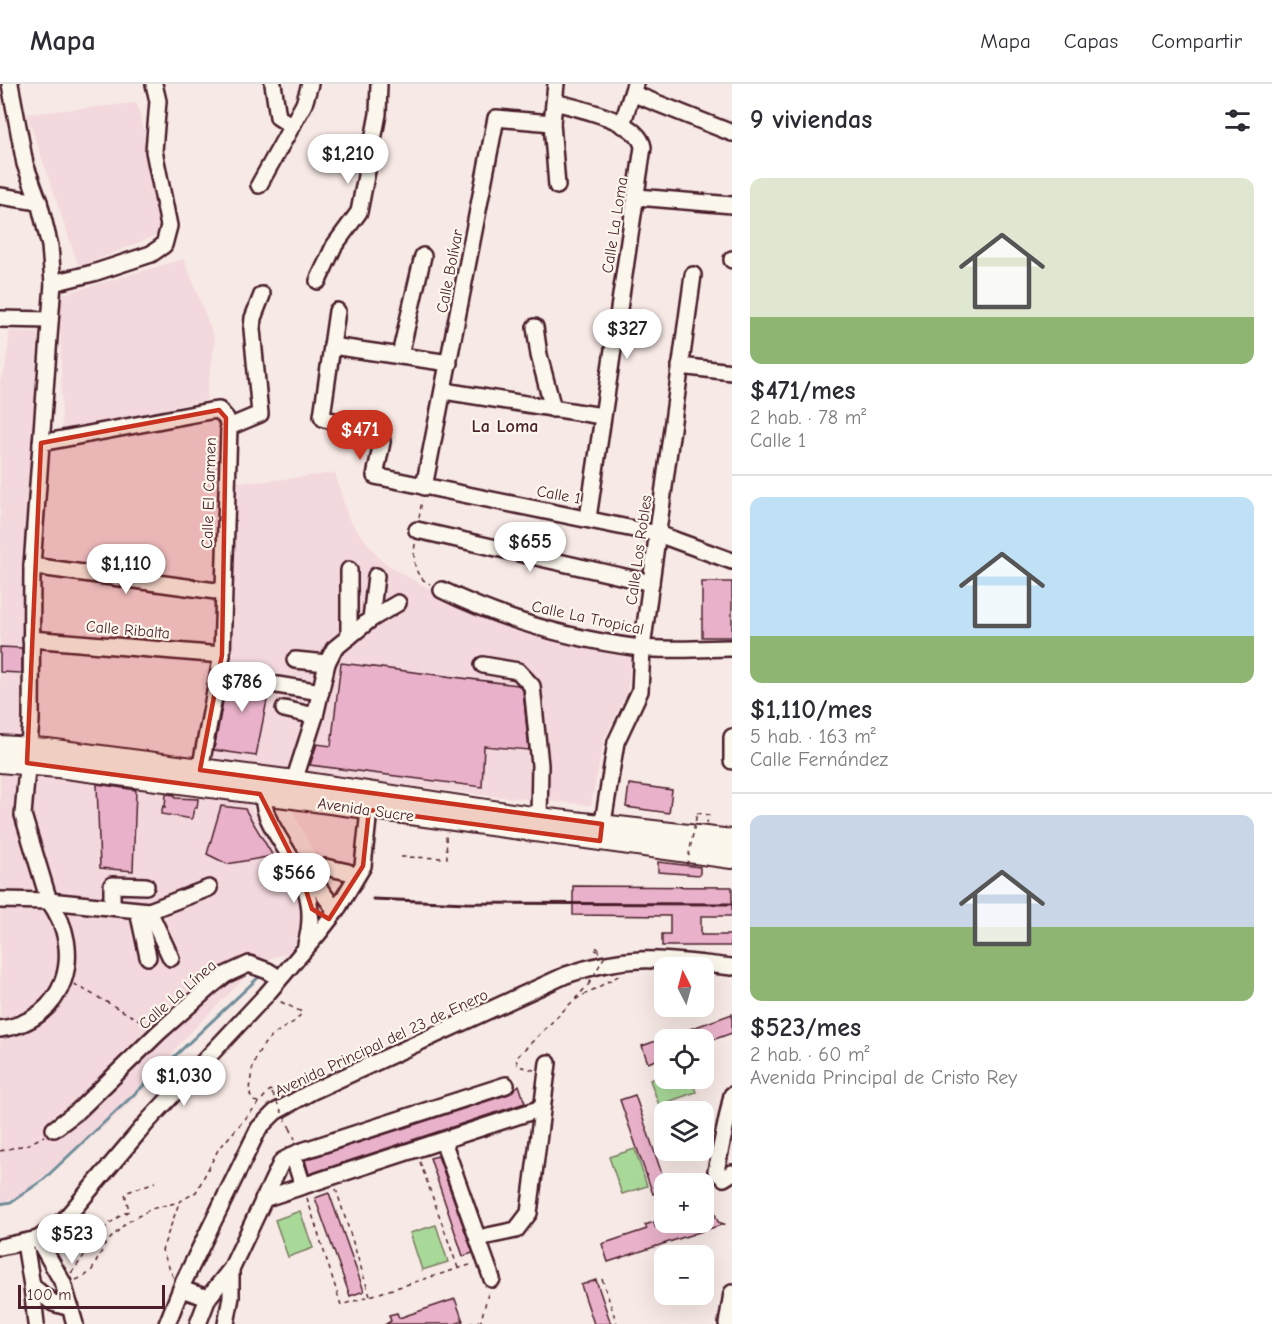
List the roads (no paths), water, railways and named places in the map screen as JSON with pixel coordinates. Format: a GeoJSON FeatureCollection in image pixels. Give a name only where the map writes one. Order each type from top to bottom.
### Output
{"type":"FeatureCollection","features":[{"type":"Feature","properties":{"kind":"main road","name":"Avenida Sucre"},"geometry":{"type":"LineString","coordinates":[[0,746],[27,755],[264,786],[294,781],[538,818],[732,858]]}},
{"type":"Feature","properties":{"kind":"main road","name":"Avenida Sucre"},"geometry":{"type":"LineString","coordinates":[[0,762],[27,755],[200,770],[369,810],[446,820],[732,840]]}},
{"type":"Feature","properties":{"kind":"street"},"geometry":{"type":"LineString","coordinates":[[273,84],[278,117],[292,126]]}},
{"type":"Feature","properties":{"kind":"street"},"geometry":{"type":"LineString","coordinates":[[260,185],[304,104],[310,84]]}},
{"type":"Feature","properties":{"kind":"street"},"geometry":{"type":"LineString","coordinates":[[318,281],[334,246],[359,212],[378,114],[379,84]]}},
{"type":"Feature","properties":{"kind":"street"},"geometry":{"type":"LineString","coordinates":[[556,84],[552,123],[557,186]]}},
{"type":"Feature","properties":{"kind":"street"},"geometry":{"type":"LineString","coordinates":[[52,283],[93,273],[151,254],[164,244],[169,226],[154,151],[158,101],[156,85]]}},
{"type":"Feature","properties":{"kind":"street"},"geometry":{"type":"LineString","coordinates":[[0,1029],[19,1026],[38,1014],[58,995],[66,979],[64,936],[56,910],[49,901],[25,825],[24,796],[31,721],[33,566],[52,283],[50,246],[39,202],[25,164],[7,86]]}},
{"type":"Feature","properties":{"kind":"street"},"geometry":{"type":"LineString","coordinates":[[622,125],[634,89],[732,134]]}},
{"type":"Feature","properties":{"kind":"street","name":"Calle La Loma"},"geometry":{"type":"LineString","coordinates":[[555,102],[599,114],[622,125],[639,137],[643,147],[588,518]]}},
{"type":"Feature","properties":{"kind":"street","name":"Calle Bolívar"},"geometry":{"type":"LineString","coordinates":[[424,487],[496,118],[552,123]]}},
{"type":"Feature","properties":{"kind":"street"},"geometry":{"type":"LineString","coordinates":[[0,196],[39,202]]}},
{"type":"Feature","properties":{"kind":"street"},"geometry":{"type":"LineString","coordinates":[[637,197],[732,205]]}},
{"type":"Feature","properties":{"kind":"street"},"geometry":{"type":"LineString","coordinates":[[400,356],[423,256]]}},
{"type":"Feature","properties":{"kind":"street","name":"Calle Los Robles"},"geometry":{"type":"LineString","coordinates":[[601,832],[616,742],[640,691],[642,648],[693,275]]}},
{"type":"Feature","properties":{"kind":"street"},"geometry":{"type":"LineString","coordinates":[[229,427],[260,414],[252,329],[253,318],[262,295]]}},
{"type":"Feature","properties":{"kind":"street"},"geometry":{"type":"LineString","coordinates":[[337,311],[332,346],[448,363]]}},
{"type":"Feature","properties":{"kind":"street"},"geometry":{"type":"LineString","coordinates":[[0,319],[50,320]]}},
{"type":"Feature","properties":{"kind":"street"},"geometry":{"type":"LineString","coordinates":[[535,327],[541,364],[553,409]]}},
{"type":"Feature","properties":{"kind":"street","name":"Calle 1"},"geometry":{"type":"LineString","coordinates":[[332,346],[322,417],[380,430],[382,442],[375,476],[658,534],[732,561]]}},
{"type":"Feature","properties":{"kind":"street"},"geometry":{"type":"LineString","coordinates":[[680,366],[732,372]]}},
{"type":"Feature","properties":{"kind":"street"},"geometry":{"type":"LineString","coordinates":[[444,391],[602,416]]}},
{"type":"Feature","properties":{"kind":"street","name":"Calle El Carmen"},"geometry":{"type":"LineString","coordinates":[[40,444],[219,410],[226,418],[229,427],[222,655],[200,770]]}},
{"type":"Feature","properties":{"kind":"street"},"geometry":{"type":"LineString","coordinates":[[417,530],[651,583]]}},
{"type":"Feature","properties":{"kind":"street"},"geometry":{"type":"LineString","coordinates":[[33,566],[223,592]]}},
{"type":"Feature","properties":{"kind":"street"},"geometry":{"type":"LineString","coordinates":[[349,637],[350,570]]}},
{"type":"Feature","properties":{"kind":"street"},"geometry":{"type":"LineString","coordinates":[[371,620],[376,576]]}},
{"type":"Feature","properties":{"kind":"street","name":"Calle La Tropical"},"geometry":{"type":"LineString","coordinates":[[442,590],[474,606],[559,632],[642,648],[732,648]]}},
{"type":"Feature","properties":{"kind":"street"},"geometry":{"type":"LineString","coordinates":[[294,781],[315,716],[327,663],[334,649],[371,620],[398,603]]}},
{"type":"Feature","properties":{"kind":"street","name":"Calle Ribalta"},"geometry":{"type":"LineString","coordinates":[[32,639],[222,655]]}},
{"type":"Feature","properties":{"kind":"street"},"geometry":{"type":"LineString","coordinates":[[295,660],[327,663]]}},
{"type":"Feature","properties":{"kind":"street"},"geometry":{"type":"LineString","coordinates":[[483,665],[518,671],[532,686],[540,765],[538,818]]}},
{"type":"Feature","properties":{"kind":"street"},"geometry":{"type":"LineString","coordinates":[[277,685],[321,692]]}},
{"type":"Feature","properties":{"kind":"street"},"geometry":{"type":"LineString","coordinates":[[284,709],[315,716]]}},
{"type":"Feature","properties":{"kind":"street"},"geometry":{"type":"LineString","coordinates":[[732,737],[732,761]]}},
{"type":"Feature","properties":{"kind":"street"},"geometry":{"type":"LineString","coordinates":[[264,786],[262,803],[294,860],[309,893],[310,924],[305,947]]}},
{"type":"Feature","properties":{"kind":"street"},"geometry":{"type":"LineString","coordinates":[[0,1247],[31,1241],[65,1220],[149,1120],[266,995],[333,915],[363,866],[369,810]]}},
{"type":"Feature","properties":{"kind":"street"},"geometry":{"type":"LineString","coordinates":[[294,860],[312,879],[333,915]]}},
{"type":"Feature","properties":{"kind":"street"},"geometry":{"type":"LineString","coordinates":[[312,879],[325,867],[348,872]]}},
{"type":"Feature","properties":{"kind":"street"},"geometry":{"type":"LineString","coordinates":[[112,907],[112,885],[147,886]]}},
{"type":"Feature","properties":{"kind":"street"},"geometry":{"type":"LineString","coordinates":[[0,900],[49,901],[143,911],[209,888]]}},
{"type":"Feature","properties":{"kind":"street"},"geometry":{"type":"LineString","coordinates":[[310,903],[315,913],[333,915]]}},
{"type":"Feature","properties":{"kind":"street"},"geometry":{"type":"LineString","coordinates":[[143,911],[148,957]]}},
{"type":"Feature","properties":{"kind":"street"},"geometry":{"type":"LineString","coordinates":[[143,911],[171,958]]}},
{"type":"Feature","properties":{"kind":"street","name":"Avenida Principal del 23 de Enero"},"geometry":{"type":"LineString","coordinates":[[167,1324],[181,1289],[252,1140],[266,1120],[284,1108],[566,975],[591,966],[621,960],[651,958],[732,967]]}},
{"type":"Feature","properties":{"kind":"street","name":"Calle La Línea"},"geometry":{"type":"LineString","coordinates":[[54,1129],[78,1111],[158,1032],[211,986],[243,965],[252,964],[279,978]]}},
{"type":"Feature","properties":{"kind":"street"},"geometry":{"type":"LineString","coordinates":[[478,1238],[516,1230],[530,1213],[547,1067]]}},
{"type":"Feature","properties":{"kind":"street"},"geometry":{"type":"LineString","coordinates":[[198,1324],[208,1298],[231,1269],[278,1166],[293,1155],[506,1085]]}},
{"type":"Feature","properties":{"kind":"street"},"geometry":{"type":"LineString","coordinates":[[732,1095],[716,1172],[724,1178],[732,1173]]}},
{"type":"Feature","properties":{"kind":"street"},"geometry":{"type":"LineString","coordinates":[[263,1199],[542,1108]]}},
{"type":"Feature","properties":{"kind":"street"},"geometry":{"type":"LineString","coordinates":[[443,1141],[492,1279]]}},
{"type":"Feature","properties":{"kind":"street"},"geometry":{"type":"LineString","coordinates":[[293,1155],[303,1186]]}},
{"type":"Feature","properties":{"kind":"street"},"geometry":{"type":"LineString","coordinates":[[31,1241],[63,1283],[75,1324]]}},
{"type":"Feature","properties":{"kind":"street"},"geometry":{"type":"LineString","coordinates":[[31,1241],[36,1324]]}},
{"type":"Feature","properties":{"kind":"street"},"geometry":{"type":"LineString","coordinates":[[226,1324],[231,1297],[231,1269]]}},
{"type":"Feature","properties":{"kind":"street"},"geometry":{"type":"LineString","coordinates":[[32,1286],[53,1303],[71,1308]]}},
{"type":"Feature","properties":{"kind":"street"},"geometry":{"type":"LineString","coordinates":[[181,1289],[208,1298]]}},
{"type":"Feature","properties":{"kind":"street"},"geometry":{"type":"LineString","coordinates":[[727,1324],[732,1293]]}},
{"type":"Feature","properties":{"kind":"waterway"},"geometry":{"type":"LineString","coordinates":[[0,1204],[11,1202],[43,1180],[261,975]]}},
{"type":"Feature","properties":{"kind":"railway"},"geometry":{"type":"LineString","coordinates":[[373,899],[467,903],[732,904]]}},
{"type":"Feature","properties":{"kind":"district","name":"La Loma"},"geometry":{"type":"Point","coordinates":[505,426]}}]}
